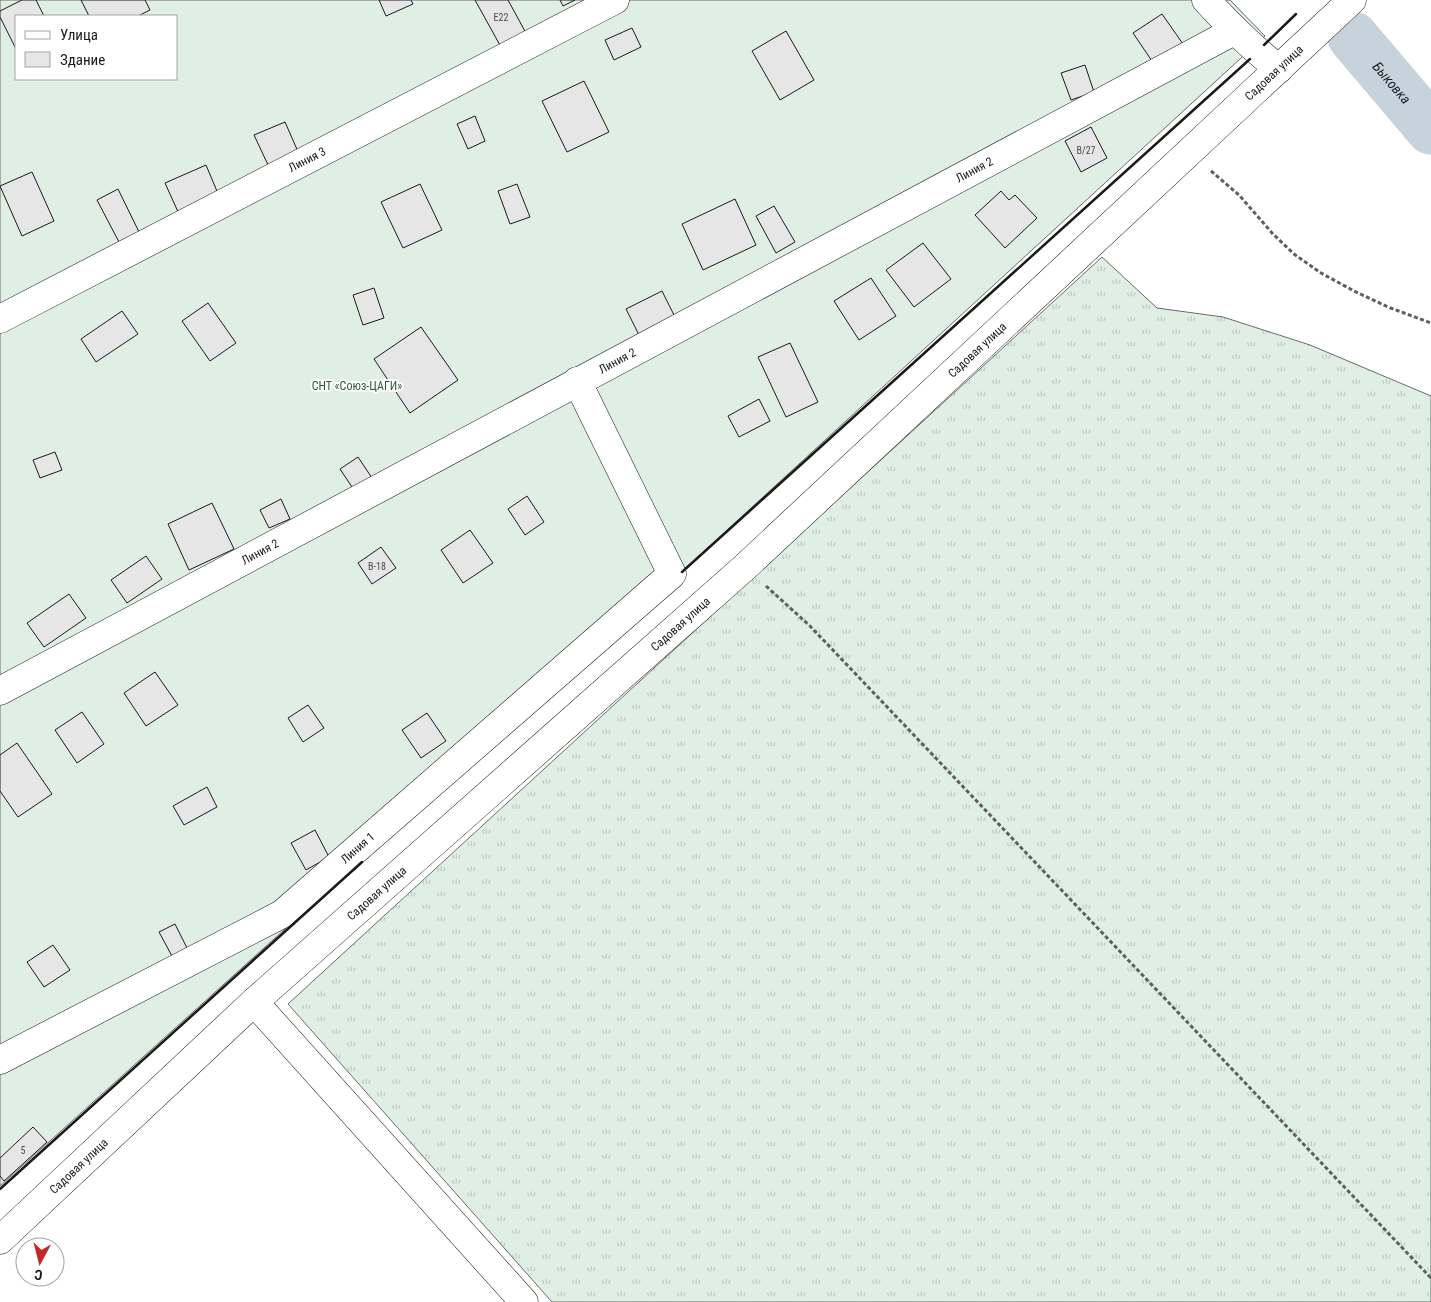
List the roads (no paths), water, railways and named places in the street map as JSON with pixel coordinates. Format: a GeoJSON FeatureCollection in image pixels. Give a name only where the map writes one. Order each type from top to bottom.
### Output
{"type":"FeatureCollection","features":[{"type":"Feature","properties":{"kind":"street","name":"Линия 3"},"geometry":{"type":"LineString","coordinates":[[0,319],[615,0]]}},
{"type":"Feature","properties":{"kind":"street"},"geometry":{"type":"LineString","coordinates":[[1206,0],[1257,52],[1279,69]]}},
{"type":"Feature","properties":{"kind":"street","name":"Садовая улица"},"geometry":{"type":"LineString","coordinates":[[3,1229],[254,1002],[745,567],[1352,0]]}},
{"type":"Feature","properties":{"kind":"street","name":"Линия 2"},"geometry":{"type":"LineString","coordinates":[[0,691],[1234,30]]}},
{"type":"Feature","properties":{"kind":"street","name":"Линия 1"},"geometry":{"type":"LineString","coordinates":[[0,1060],[282,914],[672,574],[577,381]]}},
{"type":"Feature","properties":{"kind":"street"},"geometry":{"type":"LineString","coordinates":[[254,1002],[524,1302]]}},
{"type":"Feature","properties":{"kind":"waterway","name":"Быковка"},"geometry":{"type":"LineString","coordinates":[[1353,37],[1431,129]]}},
{"type":"Feature","properties":{"kind":"park label","name":"СНТ «Союз-ЦАГИ»"},"geometry":{"type":"Point","coordinates":[357,386]}}]}
